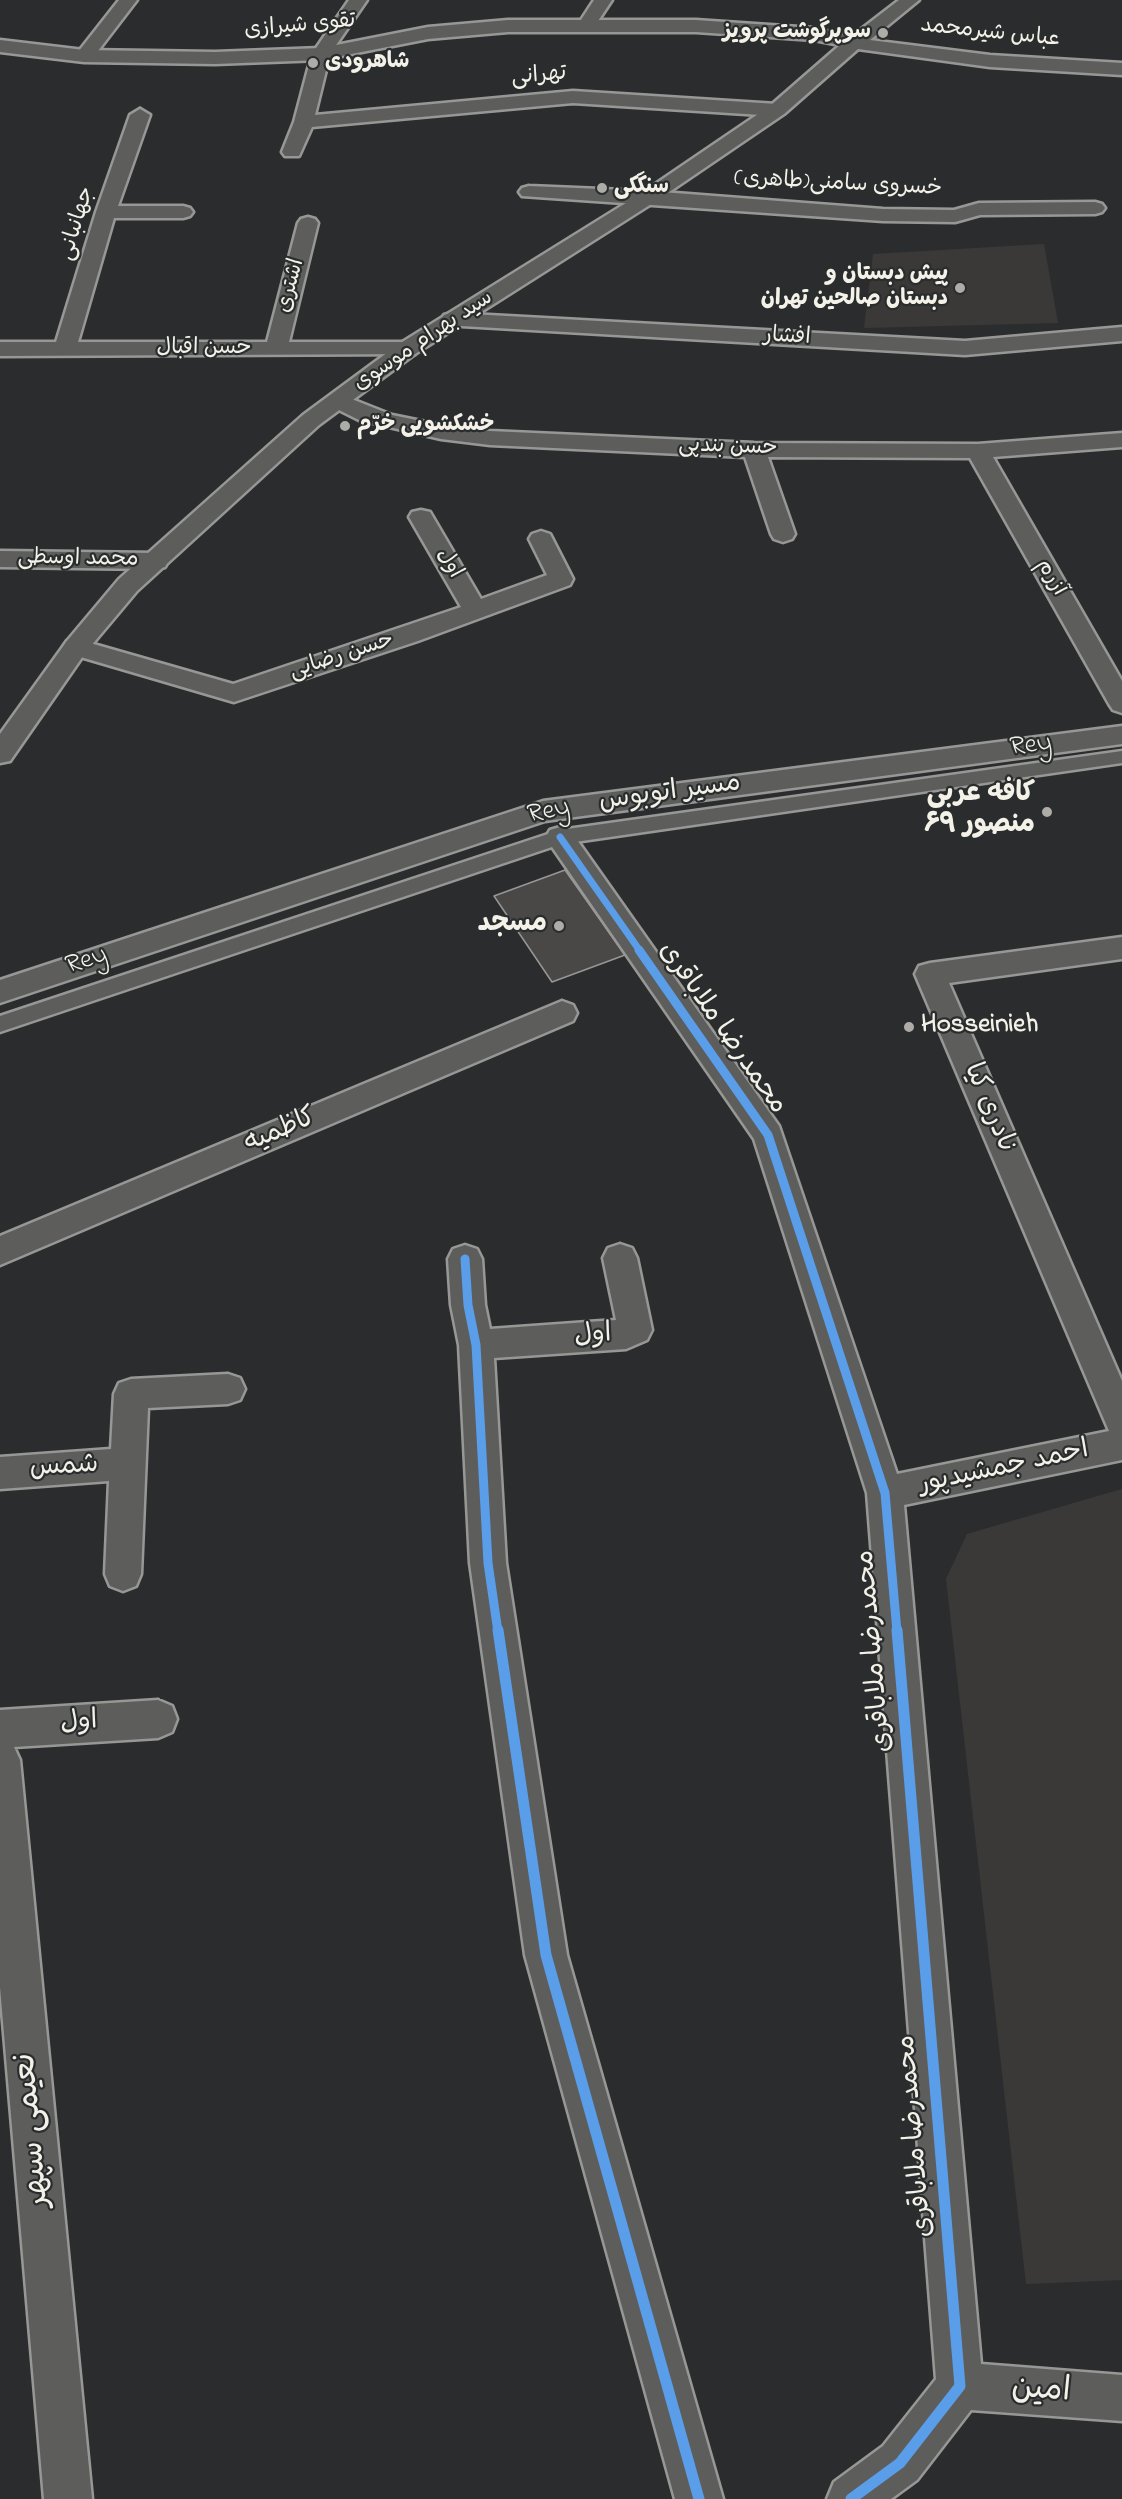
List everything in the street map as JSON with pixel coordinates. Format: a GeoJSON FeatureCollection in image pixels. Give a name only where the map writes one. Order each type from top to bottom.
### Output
{"type":"FeatureCollection","features":[{"type":"Feature","properties":{"kind":"street"},"geometry":{"type":"LineString","coordinates":[[84,56],[128,0]]}},
{"type":"Feature","properties":{"kind":"street"},"geometry":{"type":"LineString","coordinates":[[292,152],[304,122],[321,54],[358,0]]}},
{"type":"Feature","properties":{"kind":"street"},"geometry":{"type":"LineString","coordinates":[[586,26],[603,0]]}},
{"type":"Feature","properties":{"kind":"street","name":"سید بهرام موسوی"},"geometry":{"type":"LineString","coordinates":[[0,754],[76,648],[129,585],[311,420],[407,349],[649,197],[777,110],[854,43],[910,0]]}},
{"type":"Feature","properties":{"kind":"street","name":"تقوی شیرازی"},"geometry":{"type":"LineString","coordinates":[[0,46],[84,56],[215,58],[321,54],[428,33],[508,26],[696,26],[762,29],[814,34],[854,43]]}},
{"type":"Feature","properties":{"kind":"street","name":"عباس شیرمحمد"},"geometry":{"type":"LineString","coordinates":[[854,43],[990,61],[1122,69]]}},
{"type":"Feature","properties":{"kind":"street","name":"تهرانی"},"geometry":{"type":"LineString","coordinates":[[304,122],[573,97],[635,99],[777,110]]}},
{"type":"Feature","properties":{"kind":"street","name":"جهانبانی"},"geometry":{"type":"LineString","coordinates":[[65,349],[106,212],[140,115]]}},
{"type":"Feature","properties":{"kind":"street","name":"خسروی سامنی(طاهری)"},"geometry":{"type":"LineString","coordinates":[[529,192],[649,197],[895,215],[955,216],[979,209],[1095,208]]}},
{"type":"Feature","properties":{"kind":"street"},"geometry":{"type":"LineString","coordinates":[[106,212],[183,212]]}},
{"type":"Feature","properties":{"kind":"street","name":"اشتری"},"geometry":{"type":"LineString","coordinates":[[276,349],[308,223]]}},
{"type":"Feature","properties":{"kind":"street","name":"افشار"},"geometry":{"type":"LineString","coordinates":[[452,320],[965,348],[1122,334]]}},
{"type":"Feature","properties":{"kind":"street","name":"حسن اقبال"},"geometry":{"type":"LineString","coordinates":[[0,349],[407,349]]}},
{"type":"Feature","properties":{"kind":"street","name":"حسن بندپی"},"geometry":{"type":"LineString","coordinates":[[339,401],[367,415],[441,432],[490,438],[754,450],[978,451],[1122,440]]}},
{"type":"Feature","properties":{"kind":"street"},"geometry":{"type":"LineString","coordinates":[[754,450],[783,534]]}},
{"type":"Feature","properties":{"kind":"street","name":"آزرم"},"geometry":{"type":"LineString","coordinates":[[978,451],[1122,704]]}},
{"type":"Feature","properties":{"kind":"street","name":"اول"},"geometry":{"type":"LineString","coordinates":[[421,517],[475,610]]}},
{"type":"Feature","properties":{"kind":"street","name":"حسن رضایی"},"geometry":{"type":"LineString","coordinates":[[76,648],[234,693],[561,579],[541,539]]}},
{"type":"Feature","properties":{"kind":"street","name":"محمد اوسطی"},"geometry":{"type":"LineString","coordinates":[[0,559],[156,561]]}},
{"type":"Feature","properties":{"kind":"street","name":"Rey"},"geometry":{"type":"LineString","coordinates":[[0,992],[543,811],[1122,735]]}},
{"type":"Feature","properties":{"kind":"street","name":"محمدرضا ملاباقری"},"geometry":{"type":"LineString","coordinates":[[560,837],[768,1135],[885,1493],[960,2386]]}},
{"type":"Feature","properties":{"kind":"street","name":"نادری کیا"},"geometry":{"type":"LineString","coordinates":[[1122,948],[930,974],[1122,1421]]}},
{"type":"Feature","properties":{"kind":"street","name":"کاظمیه"},"geometry":{"type":"LineString","coordinates":[[0,1251],[562,1013]]}},
{"type":"Feature","properties":{"kind":"street","name":"اول"},"geometry":{"type":"LineString","coordinates":[[476,1345],[626,1334],[635,1330],[620,1258]]}},
{"type":"Feature","properties":{"kind":"street"},"geometry":{"type":"LineString","coordinates":[[465,1259],[468,1305],[476,1345],[488,1563],[546,1956],[699,2499]]}},
{"type":"Feature","properties":{"kind":"street"},"geometry":{"type":"LineString","coordinates":[[123,1574],[131,1394],[228,1389]]}},
{"type":"Feature","properties":{"kind":"street","name":"احمد جمشیدپور"},"geometry":{"type":"LineString","coordinates":[[885,1493],[1122,1444]]}},
{"type":"Feature","properties":{"kind":"street","name":"شمس"},"geometry":{"type":"LineString","coordinates":[[0,1473],[128,1464]]}},
{"type":"Feature","properties":{"kind":"street","name":"اول"},"geometry":{"type":"LineString","coordinates":[[0,1729],[158,1719]]}},
{"type":"Feature","properties":{"kind":"street","name":"نعیمی سپهر"},"geometry":{"type":"LineString","coordinates":[[0,1760],[68,2499]]}},
{"type":"Feature","properties":{"kind":"street"},"geometry":{"type":"LineString","coordinates":[[851,2499],[900,2463],[960,2386]]}},
{"type":"Feature","properties":{"kind":"street","name":"امین"},"geometry":{"type":"LineString","coordinates":[[960,2386],[1122,2398]]}},
{"type":"Feature","properties":{"kind":"lane","name":"مسیر اتوبوس"},"geometry":{"type":"LineString","coordinates":[[0,1024],[560,837],[1122,757]]}},
{"type":"Feature","properties":{"kind":"shaded area","name":"پیش دبستان و دبستان صالحین تهران"},"geometry":{"type":"Polygon","coordinates":[[[1044,244],[1058,323],[864,328],[873,254],[1044,244]]]}},
{"type":"Feature","properties":{"kind":"shaded area"},"geometry":{"type":"Polygon","coordinates":[[[1122,1489],[1122,2280],[1026,2284],[946,1579],[967,1534],[1122,1489]]]}},
{"type":"Feature","properties":{"kind":"building","name":"مسجد"},"geometry":{"type":"Polygon","coordinates":[[[565,870],[625,955],[552,982],[494,896],[565,870]]]}},
{"type":"Feature","properties":{"kind":"cycle path"},"geometry":{"type":"LineString","coordinates":[[560,837],[768,1135],[885,1493],[960,2386],[900,2463],[851,2499]]}},
{"type":"Feature","properties":{"kind":"cycle path"},"geometry":{"type":"LineString","coordinates":[[465,1259],[468,1305],[476,1345],[488,1563],[546,1955],[699,2499]]}},
{"type":"Feature","properties":{"kind":"place","name":"سوپرگوشت پرویز"},"geometry":{"type":"Point","coordinates":[883,33]}},
{"type":"Feature","properties":{"kind":"place","name":"شاهرودی"},"geometry":{"type":"Point","coordinates":[313,63]}},
{"type":"Feature","properties":{"kind":"place","name":"سنگکی"},"geometry":{"type":"Point","coordinates":[602,188]}},
{"type":"Feature","properties":{"kind":"place","name":"پیش دبستان و دبستان صالحین تهران"},"geometry":{"type":"Point","coordinates":[960,288]}},
{"type":"Feature","properties":{"kind":"place","name":"خشکشویی خرّم"},"geometry":{"type":"Point","coordinates":[345,426]}},
{"type":"Feature","properties":{"kind":"place","name":"کافه عربی منصور ۶۹"},"geometry":{"type":"Point","coordinates":[1047,812]}},
{"type":"Feature","properties":{"kind":"place","name":"مسجد"},"geometry":{"type":"Point","coordinates":[559,926]}},
{"type":"Feature","properties":{"kind":"place","name":"Hosseinieh"},"geometry":{"type":"Point","coordinates":[909,1027]}}]}
